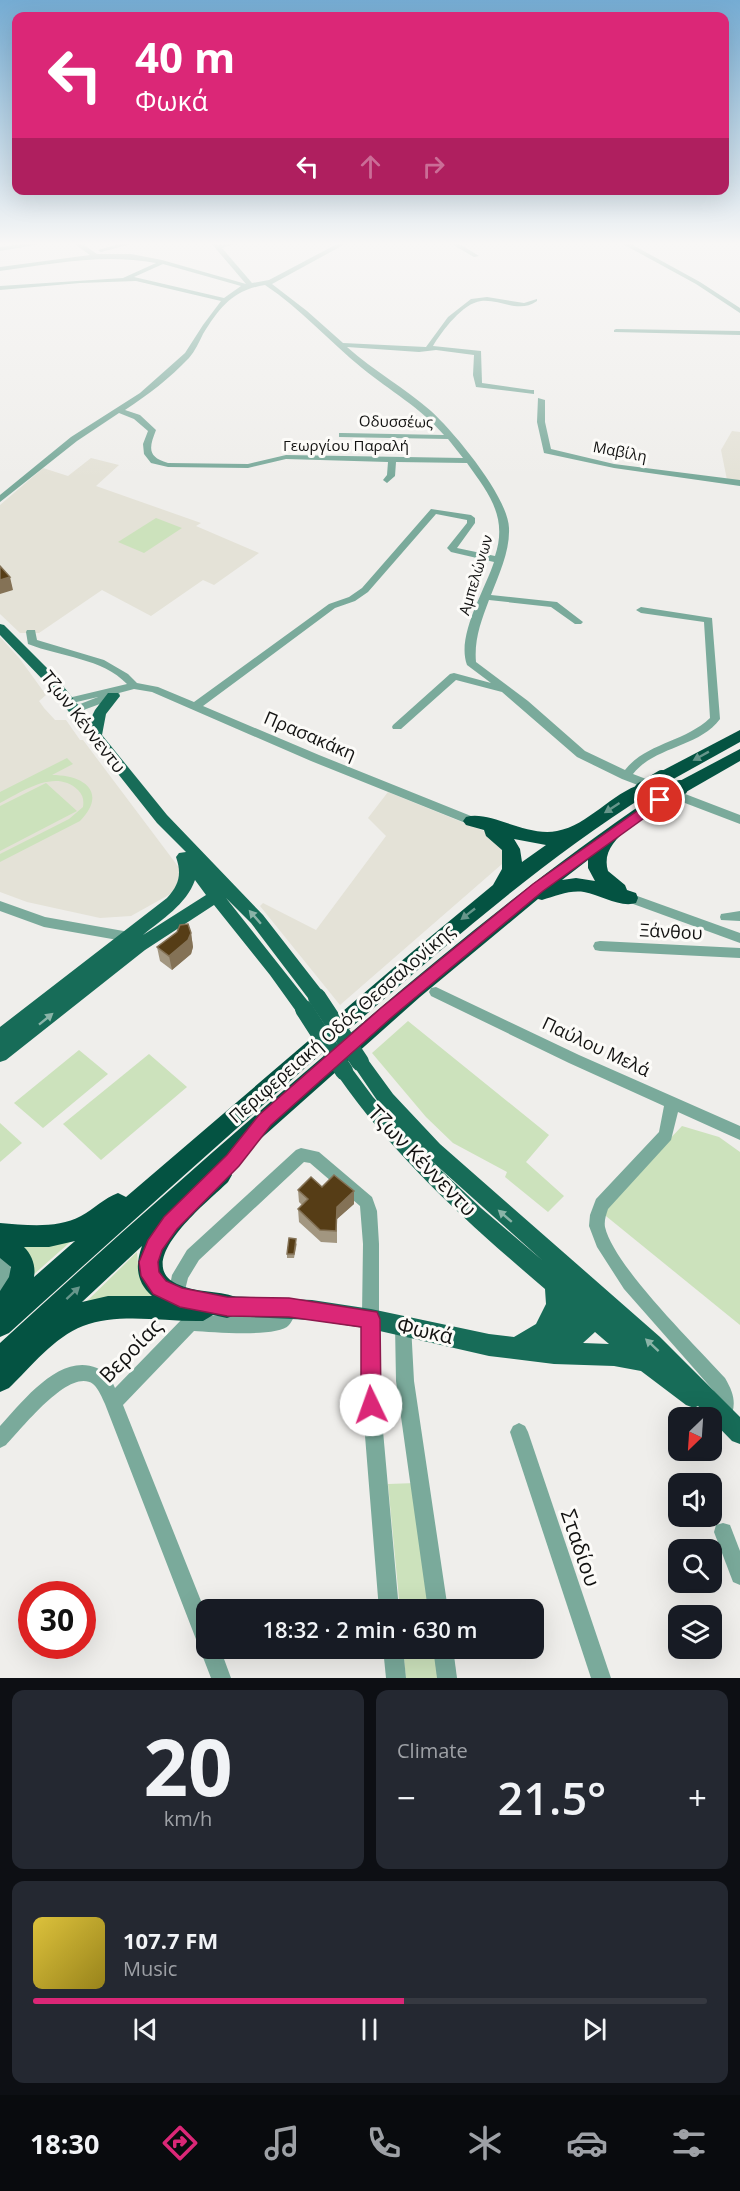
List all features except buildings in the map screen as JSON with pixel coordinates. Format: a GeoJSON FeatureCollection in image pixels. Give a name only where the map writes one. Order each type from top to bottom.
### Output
{"type":"FeatureCollection","features":[{"type":"Feature","properties":{"kind":"highway","name":"Περιφερειακή Οδός Θεσσαλονίκης"},"geometry":{"type":"LineString","coordinates":[[0,1324],[423,951],[495,893],[582,828],[662,778],[740,735]]}},
{"type":"Feature","properties":{"kind":"highway","name":"Περιφερειακή Οδός Θεσσαλονίκης"},"geometry":{"type":"LineString","coordinates":[[0,1361],[130,1240],[420,984],[517,905],[617,829],[660,800],[740,754]]}},
{"type":"Feature","properties":{"kind":"highway"},"geometry":{"type":"LineString","coordinates":[[472,820],[518,836],[539,839],[568,834],[582,828]]}},
{"type":"Feature","properties":{"kind":"highway"},"geometry":{"type":"LineString","coordinates":[[472,820],[505,840],[512,851],[512,868],[495,893]]}},
{"type":"Feature","properties":{"kind":"highway"},"geometry":{"type":"LineString","coordinates":[[617,829],[603,845],[596,864],[605,880],[629,898]]}},
{"type":"Feature","properties":{"kind":"highway"},"geometry":{"type":"LineString","coordinates":[[517,905],[557,886],[571,884],[594,886],[629,898]]}},
{"type":"Feature","properties":{"kind":"highway"},"geometry":{"type":"LineString","coordinates":[[0,1234],[59,1236],[84,1228],[104,1215],[211,1128],[266,1089]]}},
{"type":"Feature","properties":{"kind":"highway"},"geometry":{"type":"LineString","coordinates":[[227,1306],[176,1296],[157,1285],[149,1273],[149,1262],[156,1242],[170,1223],[233,1161],[265,1120]]}},
{"type":"Feature","properties":{"kind":"highway"},"geometry":{"type":"LineString","coordinates":[[0,1246],[20,1260],[24,1275],[20,1286],[0,1310]]}},
{"type":"Feature","properties":{"kind":"highway"},"geometry":{"type":"LineString","coordinates":[[0,1379],[46,1336],[79,1315],[103,1310],[194,1310],[227,1306]]}},
{"type":"Feature","properties":{"kind":"main road","name":"Τζων Κέννεντυ"},"geometry":{"type":"LineString","coordinates":[[0,628],[29,656],[71,706],[218,888],[304,1009],[352,1067],[387,1100],[433,1150],[595,1306],[644,1361],[708,1407]]}},
{"type":"Feature","properties":{"kind":"main road"},"geometry":{"type":"LineString","coordinates":[[95,737],[96,721],[100,710],[113,696]]}},
{"type":"Feature","properties":{"kind":"main road","name":"Τζων Κέννεντυ"},"geometry":{"type":"LineString","coordinates":[[162,819],[184,857],[263,927],[317,997],[379,1120],[457,1200],[555,1284],[595,1306],[652,1345],[712,1407]]}},
{"type":"Feature","properties":{"kind":"main road"},"geometry":{"type":"LineString","coordinates":[[0,1037],[176,899],[187,882],[189,872],[184,857]]}},
{"type":"Feature","properties":{"kind":"main road"},"geometry":{"type":"LineString","coordinates":[[155,916],[183,899],[218,888]]}},
{"type":"Feature","properties":{"kind":"main road"},"geometry":{"type":"LineString","coordinates":[[0,1055],[140,944],[218,888]]}},
{"type":"Feature","properties":{"kind":"main road"},"geometry":{"type":"LineString","coordinates":[[555,1284],[557,1306],[543,1341],[576,1336],[595,1306]]}},
{"type":"Feature","properties":{"kind":"main road","name":"Φωκά"},"geometry":{"type":"LineString","coordinates":[[227,1306],[289,1308],[371,1319],[476,1342],[516,1348],[543,1341],[644,1361]]}},
{"type":"Feature","properties":{"kind":"main road","name":"Τζων Κέννεντυ"},"geometry":{"type":"LineString","coordinates":[[722,1417],[740,1433]]}},
{"type":"Feature","properties":{"kind":"street"},"geometry":{"type":"LineString","coordinates":[[0,499],[74,439],[146,392],[185,357],[209,321]]}},
{"type":"Feature","properties":{"kind":"street","name":"Αμπελώνων"},"geometry":{"type":"LineString","coordinates":[[315,321],[386,384],[430,415],[468,461],[497,502],[502,513],[504,536],[499,560],[468,654],[471,663],[529,707],[575,750],[626,776],[740,820]]}},
{"type":"Feature","properties":{"kind":"street"},"geometry":{"type":"LineString","coordinates":[[428,349],[447,321]]}},
{"type":"Feature","properties":{"kind":"street"},"geometry":{"type":"LineString","coordinates":[[616,331],[740,333]]}},
{"type":"Feature","properties":{"kind":"street"},"geometry":{"type":"LineString","coordinates":[[343,345],[478,353],[479,385],[531,392]]}},
{"type":"Feature","properties":{"kind":"street","name":"Μαβίλη"},"geometry":{"type":"LineString","coordinates":[[541,400],[541,422],[547,451],[614,466],[740,483]]}},
{"type":"Feature","properties":{"kind":"street","name":"Γεωργίου Παραλή"},"geometry":{"type":"LineString","coordinates":[[120,411],[139,418],[152,430],[147,444],[148,454],[154,461],[164,464],[248,466],[286,457],[468,461]]}},
{"type":"Feature","properties":{"kind":"street","name":"Οδυσσέως"},"geometry":{"type":"LineString","coordinates":[[342,435],[449,437]]}},
{"type":"Feature","properties":{"kind":"street"},"geometry":{"type":"LineString","coordinates":[[387,480],[391,476],[392,459]]}},
{"type":"Feature","properties":{"kind":"street"},"geometry":{"type":"LineString","coordinates":[[196,706],[332,606],[352,599],[365,590],[434,511],[471,518],[471,523],[456,540],[452,548],[454,550],[499,560]]}},
{"type":"Feature","properties":{"kind":"street"},"geometry":{"type":"LineString","coordinates":[[487,597],[554,604],[578,622]]}},
{"type":"Feature","properties":{"kind":"street"},"geometry":{"type":"LineString","coordinates":[[626,776],[636,763],[694,736],[709,727],[715,719],[709,620],[641,610]]}},
{"type":"Feature","properties":{"kind":"street","name":"Πρασακάκη"},"geometry":{"type":"LineString","coordinates":[[31,632],[32,642],[90,660],[124,675],[130,687]]}},
{"type":"Feature","properties":{"kind":"street"},"geometry":{"type":"LineString","coordinates":[[397,727],[454,676],[505,689]]}},
{"type":"Feature","properties":{"kind":"street"},"geometry":{"type":"LineString","coordinates":[[71,706],[113,696],[130,687]]}},
{"type":"Feature","properties":{"kind":"street","name":"Πρασακάκη"},"geometry":{"type":"LineString","coordinates":[[71,706],[130,687],[162,692],[315,758],[472,820]]}},
{"type":"Feature","properties":{"kind":"street"},"geometry":{"type":"LineString","coordinates":[[629,898],[740,938]]}},
{"type":"Feature","properties":{"kind":"street"},"geometry":{"type":"LineString","coordinates":[[0,906],[50,923],[129,936]]}},
{"type":"Feature","properties":{"kind":"street"},"geometry":{"type":"LineString","coordinates":[[726,917],[740,916]]}},
{"type":"Feature","properties":{"kind":"street","name":"Ξάνθου"},"geometry":{"type":"LineString","coordinates":[[600,946],[740,953]]}},
{"type":"Feature","properties":{"kind":"street","name":"Παύλου Μελά"},"geometry":{"type":"LineString","coordinates":[[436,992],[740,1133]]}},
{"type":"Feature","properties":{"kind":"street"},"geometry":{"type":"LineString","coordinates":[[672,1103],[666,1135],[602,1203],[598,1211],[597,1226],[604,1246],[620,1269],[719,1384],[726,1395],[727,1403],[722,1417]]}},
{"type":"Feature","properties":{"kind":"street"},"geometry":{"type":"LineString","coordinates":[[176,1296],[180,1275],[193,1255],[301,1155],[308,1154],[368,1206],[371,1235],[370,1386],[388,1599]]}},
{"type":"Feature","properties":{"kind":"street"},"geometry":{"type":"LineString","coordinates":[[0,1262],[7,1278],[0,1292]]}},
{"type":"Feature","properties":{"kind":"street","name":"Βεροίας"},"geometry":{"type":"LineString","coordinates":[[0,1439],[68,1374],[78,1371],[89,1372],[99,1377],[105,1384],[113,1402],[190,1323],[272,1325],[282,1321],[289,1308]]}},
{"type":"Feature","properties":{"kind":"street"},"geometry":{"type":"LineString","coordinates":[[403,1325],[405,1381],[436,1599]]}},
{"type":"Feature","properties":{"kind":"street"},"geometry":{"type":"LineString","coordinates":[[113,1402],[196,1613]]}},
{"type":"Feature","properties":{"kind":"street","name":"Σταδίου"},"geometry":{"type":"LineString","coordinates":[[519,1432],[601,1678]]}},
{"type":"Feature","properties":{"kind":"street"},"geometry":{"type":"LineString","coordinates":[[723,1532],[740,1575]]}},
{"type":"Feature","properties":{"kind":"street"},"geometry":{"type":"LineString","coordinates":[[214,1659],[221,1678]]}},
{"type":"Feature","properties":{"kind":"street"},"geometry":{"type":"LineString","coordinates":[[394,1659],[396,1678]]}},
{"type":"Feature","properties":{"kind":"street"},"geometry":{"type":"LineString","coordinates":[[444,1659],[447,1678]]}},
{"type":"Feature","properties":{"kind":"shaded area"},"geometry":{"type":"Polygon","coordinates":[[[732,431],[740,432],[740,482],[727,480],[721,450],[732,431]]]}},
{"type":"Feature","properties":{"kind":"shaded area"},"geometry":{"type":"Polygon","coordinates":[[[91,458],[119,465],[96,486],[201,523],[196,526],[259,553],[214,585],[203,580],[151,616],[102,590],[39,633],[20,633],[0,614],[0,505],[43,468],[68,476],[91,458]]]}},
{"type":"Feature","properties":{"kind":"shaded area"},"geometry":{"type":"Polygon","coordinates":[[[0,637],[20,659],[46,695],[39,701],[44,708],[55,720],[66,720],[80,740],[83,740],[183,873],[174,892],[131,916],[100,918],[27,902],[0,892],[0,637]]]}},
{"type":"Feature","properties":{"kind":"shaded area"},"geometry":{"type":"Polygon","coordinates":[[[388,792],[484,831],[503,848],[502,864],[340,1005],[260,906],[263,903],[316,930],[386,836],[368,818],[388,792]]]}},
{"type":"Feature","properties":{"kind":"green space"},"geometry":{"type":"Polygon","coordinates":[[[156,518],[182,528],[144,553],[118,542],[156,518]]]}},
{"type":"Feature","properties":{"kind":"green space"},"geometry":{"type":"Polygon","coordinates":[[[67,758],[73,764],[52,775],[74,778],[88,787],[92,794],[92,802],[88,811],[80,821],[0,862],[0,854],[69,819],[83,807],[83,798],[78,790],[59,781],[28,788],[0,803],[0,792],[67,758]]]}},
{"type":"Feature","properties":{"kind":"green space"},"geometry":{"type":"Polygon","coordinates":[[[46,783],[77,811],[0,851],[0,806],[46,783]]]}},
{"type":"Feature","properties":{"kind":"green space"},"geometry":{"type":"Polygon","coordinates":[[[408,1021],[549,1135],[526,1162],[564,1196],[548,1212],[505,1177],[507,1172],[453,1143],[426,1117],[372,1053],[408,1021]]]}},
{"type":"Feature","properties":{"kind":"green space"},"geometry":{"type":"Polygon","coordinates":[[[79,1050],[108,1074],[43,1128],[14,1103],[79,1050]]]}},
{"type":"Feature","properties":{"kind":"green space"},"geometry":{"type":"Polygon","coordinates":[[[149,1054],[187,1087],[101,1160],[63,1124],[149,1054]]]}},
{"type":"Feature","properties":{"kind":"green space"},"geometry":{"type":"Polygon","coordinates":[[[0,1123],[22,1143],[0,1162],[0,1123]]]}},
{"type":"Feature","properties":{"kind":"green space"},"geometry":{"type":"Polygon","coordinates":[[[682,1126],[719,1137],[740,1152],[740,1325],[601,1212],[682,1126]]]}},
{"type":"Feature","properties":{"kind":"green space"},"geometry":{"type":"Polygon","coordinates":[[[78,1235],[32,1276],[8,1241],[78,1235]]]}},
{"type":"Feature","properties":{"kind":"green space"},"geometry":{"type":"Polygon","coordinates":[[[137,1252],[139,1277],[159,1298],[85,1303],[137,1252]]]}},
{"type":"Feature","properties":{"kind":"green space"},"geometry":{"type":"Polygon","coordinates":[[[416,1483],[433,1599],[399,1599],[388,1484],[416,1483]]]}},
{"type":"Feature","properties":{"kind":"green space"},"geometry":{"type":"Polygon","coordinates":[[[404,1659],[440,1659],[443,1678],[406,1678],[404,1659]]]}},
{"type":"Feature","properties":{"kind":"route"},"geometry":{"type":"LineString","coordinates":[[371,1405],[371,1319],[289,1308],[227,1306],[180,1297],[166,1292],[150,1276],[148,1269],[151,1252],[158,1238],[170,1223],[233,1161],[265,1120],[387,1012],[465,947],[538,888],[660,800]]}}]}
